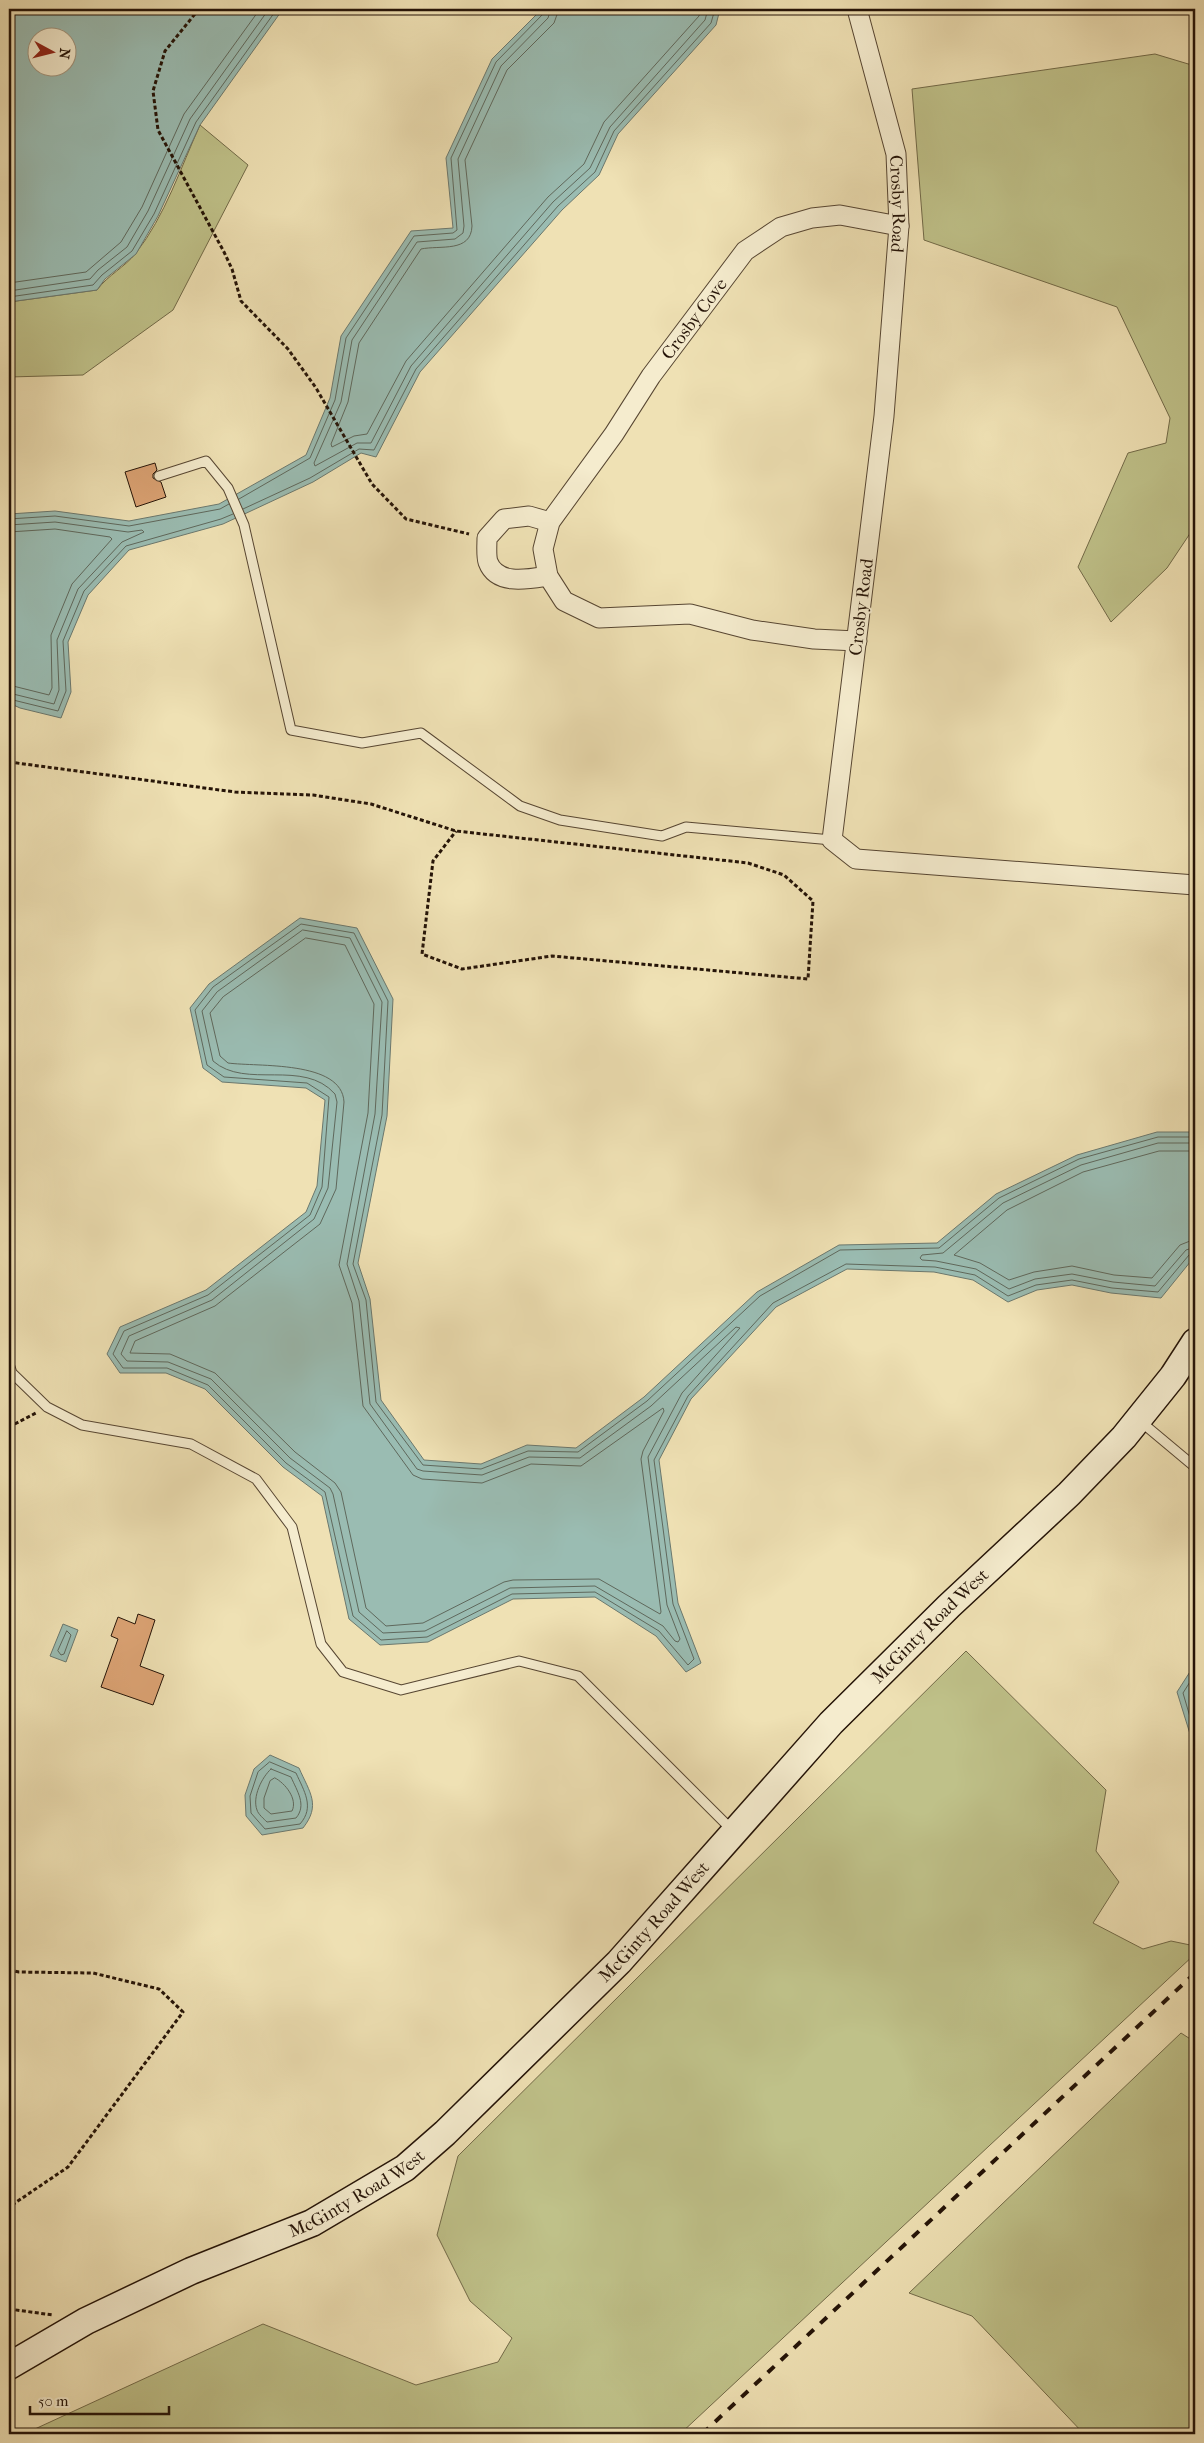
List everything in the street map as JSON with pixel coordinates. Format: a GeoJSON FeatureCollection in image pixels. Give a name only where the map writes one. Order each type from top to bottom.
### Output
{"type":"FeatureCollection","features":[{"type":"Feature","properties":{"kind":"main road","name":"McGinty Road West"},"geometry":{"type":"LineString","coordinates":[[9,2366],[76,2326],[191,2270],[312,2223],[405,2168],[445,2133],[620,1962],[831,1723],[949,1606],[1069,1494],[1138,1420],[1173,1376],[1195,1342]]}},
{"type":"Feature","properties":{"kind":"street","name":"Crosby Road"},"geometry":{"type":"LineString","coordinates":[[832,840],[884,416],[899,226],[896,154],[857,9]]}},
{"type":"Feature","properties":{"kind":"street","name":"Crosby Cove"},"geometry":{"type":"LineString","coordinates":[[857,641],[814,639],[752,630],[690,614],[599,618],[564,601],[548,576],[542,548],[550,522],[614,434],[650,376],[745,251],[781,227],[812,218],[840,215],[899,226]]}},
{"type":"Feature","properties":{"kind":"street"},"geometry":{"type":"LineString","coordinates":[[548,576],[522,580],[501,576],[488,562],[487,538],[504,519],[529,516],[550,522]]}},
{"type":"Feature","properties":{"kind":"street"},"geometry":{"type":"LineString","coordinates":[[832,840],[856,859],[1195,885]]}},
{"type":"Feature","properties":{"kind":"lane"},"geometry":{"type":"LineString","coordinates":[[159,476],[206,461],[228,488],[244,525],[291,730],[362,743],[422,733],[520,806],[560,820],[662,836],[686,827],[832,840]]}},
{"type":"Feature","properties":{"kind":"lane"},"geometry":{"type":"LineString","coordinates":[[9,1364],[12,1373],[47,1407],[82,1425],[191,1444],[256,1479],[292,1528],[321,1644],[343,1672],[401,1690],[519,1661],[578,1676],[735,1832]]}},
{"type":"Feature","properties":{"kind":"lane"},"geometry":{"type":"LineString","coordinates":[[1138,1420],[1195,1467]]}},
{"type":"Feature","properties":{"kind":"path"},"geometry":{"type":"LineString","coordinates":[[199,9],[164,51],[153,91],[158,130],[224,252],[232,269],[241,301],[288,349],[316,388],[372,484],[406,519],[487,538]]}},
{"type":"Feature","properties":{"kind":"path"},"geometry":{"type":"LineString","coordinates":[[9,762],[235,792],[314,795],[371,804],[456,831],[748,863],[784,875],[814,901],[808,979],[552,956],[462,969],[422,954],[433,861],[456,831]]}},
{"type":"Feature","properties":{"kind":"path"},"geometry":{"type":"LineString","coordinates":[[9,1427],[47,1407]]}},
{"type":"Feature","properties":{"kind":"path"},"geometry":{"type":"LineString","coordinates":[[9,1970],[19,1972],[93,1973],[149,1986],[159,1989],[183,2012],[68,2167],[9,2207]]}},
{"type":"Feature","properties":{"kind":"path"},"geometry":{"type":"LineString","coordinates":[[9,2309],[58,2316],[76,2326]]}},
{"type":"Feature","properties":{"kind":"green space"},"geometry":{"type":"Polygon","coordinates":[[[1155,54],[1195,66],[1195,526],[1167,568],[1111,622],[1078,567],[1128,453],[1166,443],[1170,418],[1117,307],[924,240],[912,89],[1155,54]]]}},
{"type":"Feature","properties":{"kind":"green space"},"geometry":{"type":"Polygon","coordinates":[[[200,125],[248,165],[173,310],[83,375],[9,377],[9,302],[97,290],[127,263],[156,223],[200,125]]]}},
{"type":"Feature","properties":{"kind":"green space"},"geometry":{"type":"Polygon","coordinates":[[[966,1651],[1106,1790],[1096,1851],[1119,1882],[1093,1923],[1143,1949],[1171,1941],[1195,1946],[1195,1954],[680,2434],[24,2434],[263,2324],[416,2385],[498,2362],[512,2338],[470,2301],[437,2235],[458,2156],[966,1651]]]}},
{"type":"Feature","properties":{"kind":"green space"},"geometry":{"type":"Polygon","coordinates":[[[1181,2033],[1195,2042],[1195,2434],[1084,2434],[972,2316],[909,2293],[1181,2033]]]}},
{"type":"Feature","properties":{"kind":"water"},"geometry":{"type":"Polygon","coordinates":[[[9,9],[283,9],[200,125],[158,216],[136,254],[105,279],[97,290],[9,302],[9,9]]]}},
{"type":"Feature","properties":{"kind":"water"},"geometry":{"type":"Polygon","coordinates":[[[542,9],[720,9],[716,25],[618,134],[599,175],[562,210],[420,372],[376,457],[361,453],[313,482],[223,524],[129,550],[88,595],[68,642],[71,692],[61,718],[20,708],[9,703],[9,514],[55,511],[129,521],[219,504],[306,455],[330,398],[341,336],[411,231],[453,228],[446,158],[492,59],[542,9]]]}},
{"type":"Feature","properties":{"kind":"water"},"geometry":{"type":"Polygon","coordinates":[[[300,918],[357,928],[393,999],[387,1116],[358,1263],[370,1299],[381,1400],[424,1460],[481,1464],[527,1445],[576,1448],[644,1397],[757,1292],[839,1245],[937,1243],[996,1194],[1077,1155],[1157,1132],[1195,1132],[1195,1256],[1161,1298],[1111,1293],[1072,1285],[1037,1290],[1008,1302],[973,1280],[934,1272],[847,1269],[776,1307],[691,1399],[659,1460],[678,1603],[701,1663],[686,1672],[656,1636],[595,1597],[513,1599],[428,1642],[380,1645],[349,1619],[322,1496],[283,1467],[205,1389],[166,1373],[120,1373],[107,1354],[120,1327],[206,1290],[306,1212],[317,1186],[325,1100],[306,1088],[222,1082],[203,1068],[190,1008],[209,984],[300,918]]]}},
{"type":"Feature","properties":{"kind":"water"},"geometry":{"type":"Polygon","coordinates":[[[63,1624],[78,1630],[66,1662],[50,1656],[63,1624]]]}},
{"type":"Feature","properties":{"kind":"water"},"geometry":{"type":"Polygon","coordinates":[[[1195,1664],[1195,1750],[1177,1692],[1195,1664]]]}},
{"type":"Feature","properties":{"kind":"water"},"geometry":{"type":"Polygon","coordinates":[[[270,1755],[299,1768],[310,1792],[313,1806],[312,1812],[303,1828],[262,1835],[246,1816],[245,1795],[254,1769],[270,1755]]]}},
{"type":"Feature","properties":{"kind":"building"},"geometry":{"type":"Polygon","coordinates":[[[155,463],[157,470],[153,474],[153,478],[161,482],[166,497],[136,507],[125,472],[155,463]]]}},
{"type":"Feature","properties":{"kind":"building"},"geometry":{"type":"Polygon","coordinates":[[[138,1614],[155,1620],[140,1666],[164,1675],[153,1705],[101,1687],[118,1639],[111,1636],[118,1617],[135,1624],[138,1614]]]}},
{"type":"Feature","properties":{"kind":"railway"},"geometry":{"type":"LineString","coordinates":[[702,2434],[1195,1973]]}}]}
